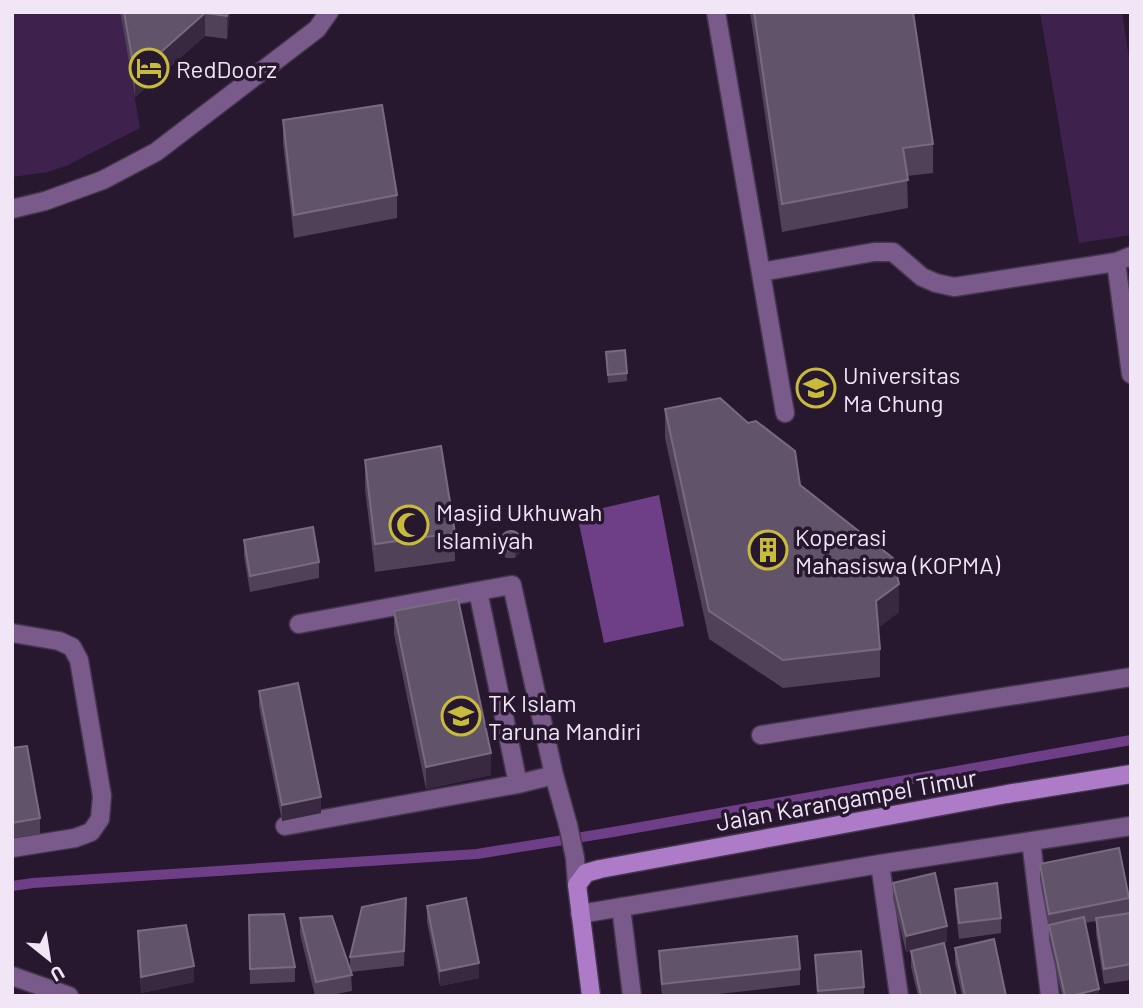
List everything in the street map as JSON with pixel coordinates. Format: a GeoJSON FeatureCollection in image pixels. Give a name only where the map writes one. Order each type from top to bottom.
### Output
{"type":"FeatureCollection","features":[{"type":"Feature","properties":{"kind":"street"},"geometry":{"type":"LineString","coordinates":[[12,209],[45,201],[103,180],[156,152],[317,29],[329,12]]}},
{"type":"Feature","properties":{"kind":"street"},"geometry":{"type":"LineString","coordinates":[[716,12],[785,413]]}},
{"type":"Feature","properties":{"kind":"street"},"geometry":{"type":"LineString","coordinates":[[762,272],[874,252],[893,252],[922,277],[936,284],[954,287],[1123,259],[1131,374]]}},
{"type":"Feature","properties":{"kind":"street"},"geometry":{"type":"LineString","coordinates":[[299,624],[512,585],[575,858],[591,996]]}},
{"type":"Feature","properties":{"kind":"street"},"geometry":{"type":"LineString","coordinates":[[478,591],[518,783]]}},
{"type":"Feature","properties":{"kind":"street"},"geometry":{"type":"LineString","coordinates":[[12,633],[59,641],[72,647],[79,660],[102,796],[100,819],[91,832],[75,838],[12,848]]}},
{"type":"Feature","properties":{"kind":"street"},"geometry":{"type":"LineString","coordinates":[[761,735],[1131,677]]}},
{"type":"Feature","properties":{"kind":"street","name":"Jalan Karangampel Timur"},"geometry":{"type":"LineString","coordinates":[[577,885],[586,873],[600,869],[1007,794],[1131,774]]}},
{"type":"Feature","properties":{"kind":"street"},"geometry":{"type":"LineString","coordinates":[[285,826],[554,775]]}},
{"type":"Feature","properties":{"kind":"street"},"geometry":{"type":"LineString","coordinates":[[580,914],[1131,825]]}},
{"type":"Feature","properties":{"kind":"street"},"geometry":{"type":"LineString","coordinates":[[1031,841],[1050,996]]}},
{"type":"Feature","properties":{"kind":"street"},"geometry":{"type":"LineString","coordinates":[[880,864],[899,996]]}},
{"type":"Feature","properties":{"kind":"street"},"geometry":{"type":"LineString","coordinates":[[621,907],[632,996]]}},
{"type":"Feature","properties":{"kind":"street"},"geometry":{"type":"LineString","coordinates":[[12,976],[65,995]]}},
{"type":"Feature","properties":{"kind":"shaded area"},"geometry":{"type":"Polygon","coordinates":[[[12,12],[120,12],[140,128],[68,165],[48,172],[12,177],[12,12]]]}},
{"type":"Feature","properties":{"kind":"shaded area"},"geometry":{"type":"Polygon","coordinates":[[[1040,12],[1122,12],[1131,71],[1131,235],[1079,243],[1040,12]]]}},
{"type":"Feature","properties":{"kind":"shaded area"},"geometry":{"type":"Polygon","coordinates":[[[659,495],[684,626],[604,643],[577,514],[659,495]]]}},
{"type":"Feature","properties":{"kind":"building"},"geometry":{"type":"Polygon","coordinates":[[[124,12],[228,12],[227,16],[205,13],[135,75],[124,12]]]}},
{"type":"Feature","properties":{"kind":"building"},"geometry":{"type":"Polygon","coordinates":[[[754,12],[913,12],[933,144],[903,148],[908,180],[782,204],[754,12]]]}},
{"type":"Feature","properties":{"kind":"building"},"geometry":{"type":"Polygon","coordinates":[[[382,105],[397,195],[294,215],[283,120],[382,105]]]}},
{"type":"Feature","properties":{"kind":"building"},"geometry":{"type":"Polygon","coordinates":[[[625,350],[627,373],[608,375],[606,352],[625,350]]]}},
{"type":"Feature","properties":{"kind":"building","name":"Koperasi Mahasiswa (KOPMA)"},"geometry":{"type":"Polygon","coordinates":[[[720,398],[748,423],[756,421],[795,451],[800,485],[893,558],[899,584],[876,601],[880,649],[783,660],[709,611],[665,409],[720,398]]]}},
{"type":"Feature","properties":{"kind":"building","name":"Masjid Ukhuwah Islamiyah"},"geometry":{"type":"Polygon","coordinates":[[[441,446],[455,533],[375,544],[365,460],[441,446]]]}},
{"type":"Feature","properties":{"kind":"building"},"geometry":{"type":"Polygon","coordinates":[[[313,527],[319,562],[250,576],[244,540],[313,527]]]}},
{"type":"Feature","properties":{"kind":"building"},"geometry":{"type":"Polygon","coordinates":[[[511,531],[518,534],[521,541],[518,548],[511,551],[504,548],[501,541],[504,534],[511,531]]]}},
{"type":"Feature","properties":{"kind":"building"},"geometry":{"type":"Polygon","coordinates":[[[458,599],[491,753],[426,767],[394,611],[458,599]]]}},
{"type":"Feature","properties":{"kind":"building"},"geometry":{"type":"Polygon","coordinates":[[[298,683],[321,797],[282,805],[259,691],[298,683]]]}},
{"type":"Feature","properties":{"kind":"building"},"geometry":{"type":"Polygon","coordinates":[[[27,746],[40,818],[12,823],[12,748],[27,746]]]}},
{"type":"Feature","properties":{"kind":"building"},"geometry":{"type":"Polygon","coordinates":[[[1119,848],[1129,898],[1049,914],[1040,864],[1119,848]]]}},
{"type":"Feature","properties":{"kind":"building"},"geometry":{"type":"Polygon","coordinates":[[[935,873],[947,926],[906,936],[893,883],[935,873]]]}},
{"type":"Feature","properties":{"kind":"building"},"geometry":{"type":"Polygon","coordinates":[[[997,883],[1001,918],[959,923],[955,889],[997,883]]]}},
{"type":"Feature","properties":{"kind":"building"},"geometry":{"type":"Polygon","coordinates":[[[406,898],[404,951],[350,957],[362,907],[406,898]]]}},
{"type":"Feature","properties":{"kind":"building"},"geometry":{"type":"Polygon","coordinates":[[[466,898],[479,963],[440,971],[427,906],[466,898]]]}},
{"type":"Feature","properties":{"kind":"building"},"geometry":{"type":"Polygon","coordinates":[[[1131,913],[1131,964],[1104,969],[1096,918],[1131,913]]]}},
{"type":"Feature","properties":{"kind":"building"},"geometry":{"type":"Polygon","coordinates":[[[284,914],[295,967],[250,969],[249,915],[284,914]]]}},
{"type":"Feature","properties":{"kind":"building"},"geometry":{"type":"Polygon","coordinates":[[[332,916],[352,975],[316,982],[300,918],[332,916]]]}},
{"type":"Feature","properties":{"kind":"building"},"geometry":{"type":"Polygon","coordinates":[[[1084,917],[1099,989],[1065,996],[1049,925],[1084,917]]]}},
{"type":"Feature","properties":{"kind":"building"},"geometry":{"type":"Polygon","coordinates":[[[186,925],[194,966],[141,977],[138,931],[186,925]]]}},
{"type":"Feature","properties":{"kind":"building"},"geometry":{"type":"Polygon","coordinates":[[[797,936],[800,969],[662,984],[659,951],[797,936]]]}},
{"type":"Feature","properties":{"kind":"building"},"geometry":{"type":"Polygon","coordinates":[[[994,939],[1006,996],[965,996],[955,948],[994,939]]]}},
{"type":"Feature","properties":{"kind":"building"},"geometry":{"type":"Polygon","coordinates":[[[944,943],[956,996],[921,996],[911,951],[944,943]]]}},
{"type":"Feature","properties":{"kind":"building"},"geometry":{"type":"Polygon","coordinates":[[[861,951],[864,987],[818,991],[815,955],[861,951]]]}},
{"type":"Feature","properties":{"kind":"waterway"},"geometry":{"type":"LineString","coordinates":[[12,886],[477,854],[1131,740]]}},
{"type":"Feature","properties":{"kind":"place","name":"RedDoorz"},"geometry":{"type":"Point","coordinates":[149,68]}},
{"type":"Feature","properties":{"kind":"place","name":"Universitas Ma Chung"},"geometry":{"type":"Point","coordinates":[816,388]}},
{"type":"Feature","properties":{"kind":"place","name":"Masjid Ukhuwah Islamiyah"},"geometry":{"type":"Point","coordinates":[409,525]}},
{"type":"Feature","properties":{"kind":"place","name":"Koperasi Mahasiswa (KOPMA)"},"geometry":{"type":"Point","coordinates":[768,550]}},
{"type":"Feature","properties":{"kind":"place","name":"TK Islam Taruna Mandiri"},"geometry":{"type":"Point","coordinates":[461,716]}}]}
